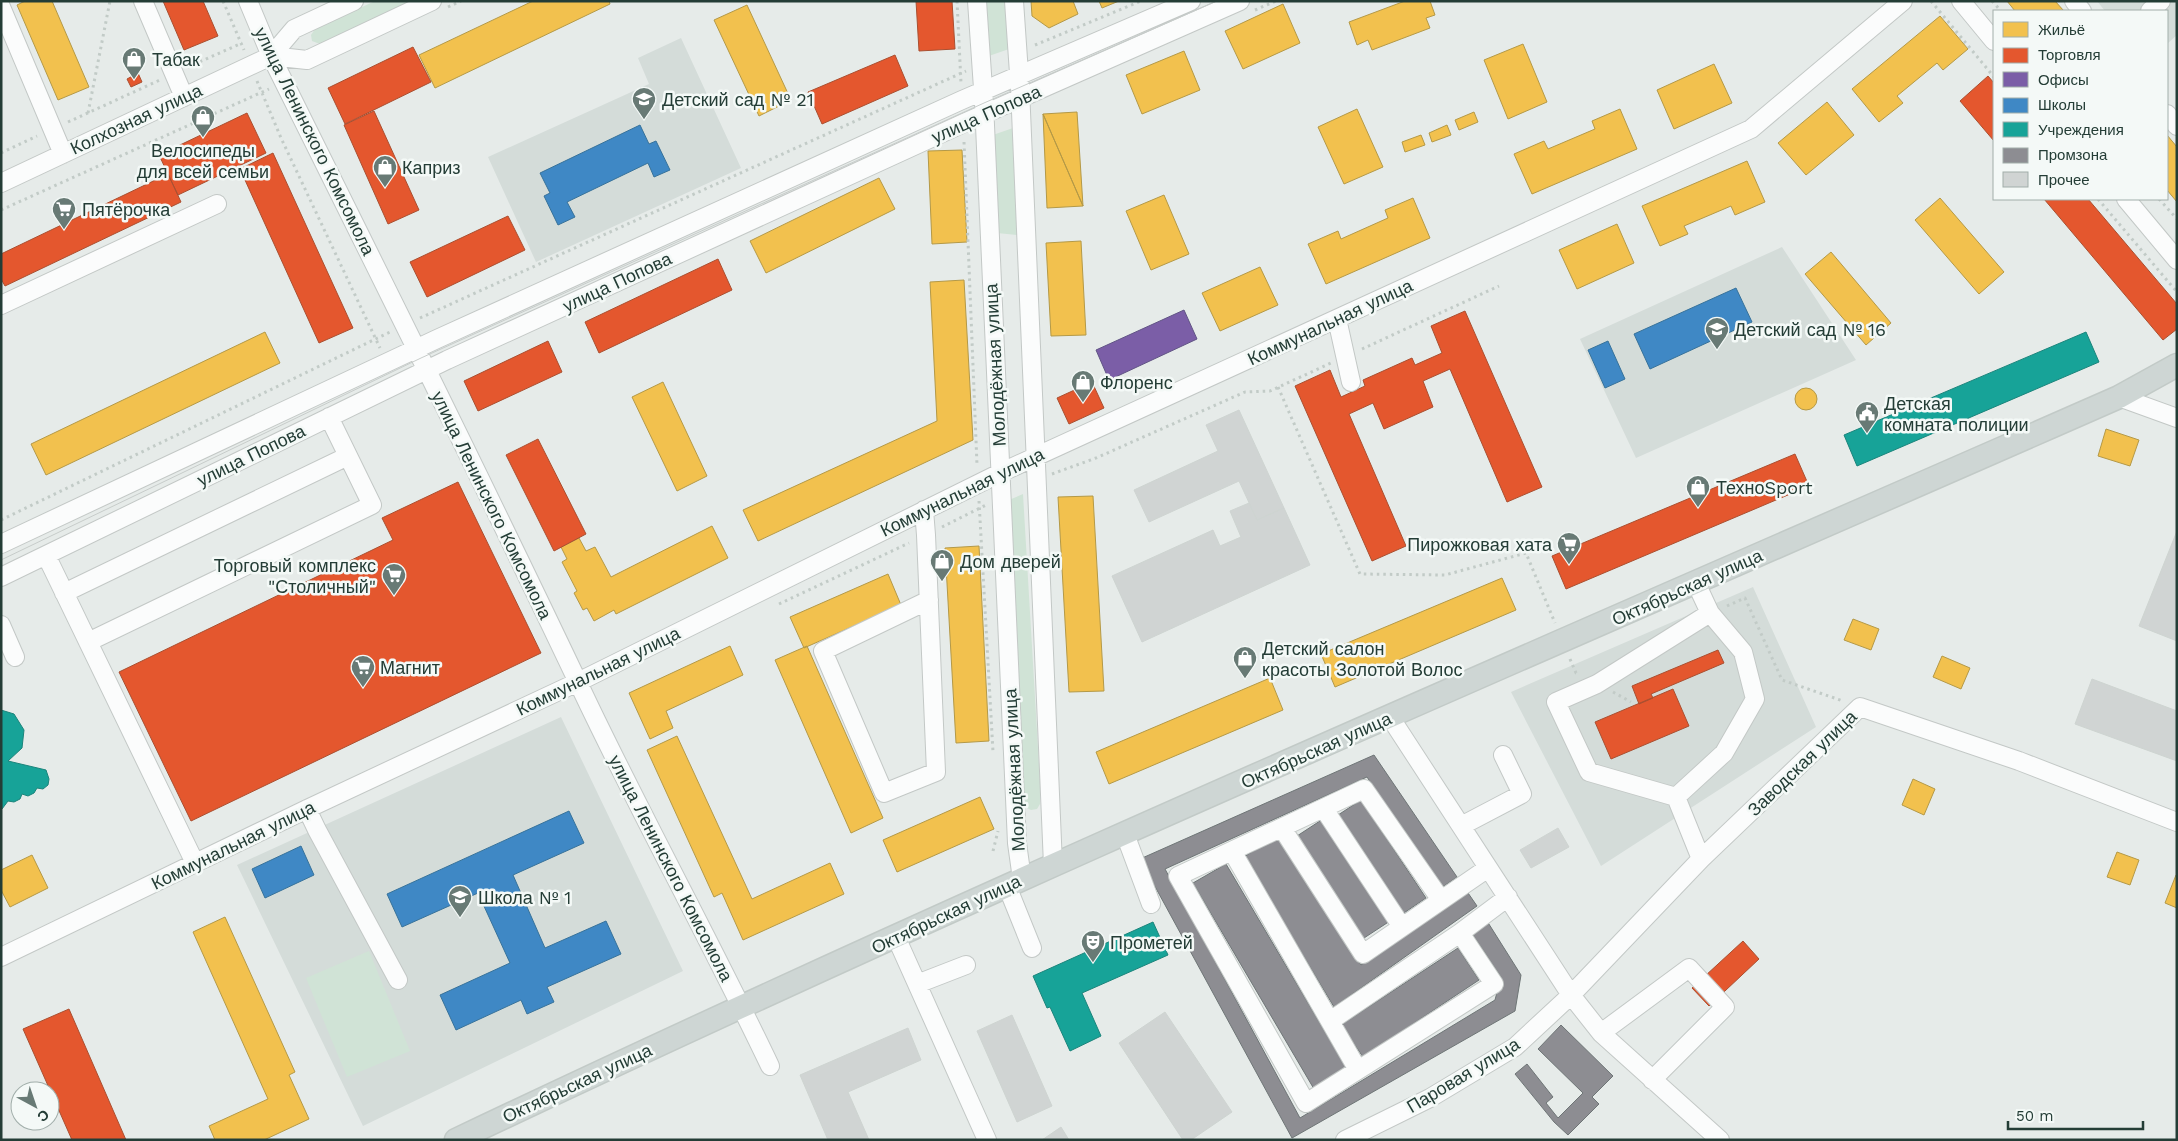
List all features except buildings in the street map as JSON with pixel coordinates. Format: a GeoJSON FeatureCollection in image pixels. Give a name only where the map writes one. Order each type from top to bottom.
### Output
{"type":"FeatureCollection","features":[{"type":"Feature","properties":{"kind":"main road","name":"Октябрьская улица"},"geometry":{"type":"LineString","coordinates":[[456,1140],[742,1006],[1015,882],[2119,397],[2177,365]]}},
{"type":"Feature","properties":{"kind":"street"},"geometry":{"type":"LineString","coordinates":[[143,1],[184,97]]}},
{"type":"Feature","properties":{"kind":"street","name":"улица Ленинского Комсомола"},"geometry":{"type":"LineString","coordinates":[[248,1],[271,56],[578,682],[742,1006],[770,1066]]}},
{"type":"Feature","properties":{"kind":"street","name":"Колхозная улица"},"geometry":{"type":"LineString","coordinates":[[3,178],[63,154],[271,56],[294,29],[354,1]]}},
{"type":"Feature","properties":{"kind":"street","name":"Молодёжная улица"},"geometry":{"type":"LineString","coordinates":[[977,1],[983,92],[1017,843],[1015,882],[1032,948]]}},
{"type":"Feature","properties":{"kind":"street","name":"Молодёжная улица"},"geometry":{"type":"LineString","coordinates":[[1014,1],[1020,98],[1053,865]]}},
{"type":"Feature","properties":{"kind":"street","name":"улица Попова"},"geometry":{"type":"LineString","coordinates":[[1,544],[416,349],[962,100],[1191,1]]}},
{"type":"Feature","properties":{"kind":"street","name":"улица Попова"},"geometry":{"type":"LineString","coordinates":[[1,577],[426,370],[964,123],[1240,1]]}},
{"type":"Feature","properties":{"kind":"street","name":"Коммунальная улица"},"geometry":{"type":"LineString","coordinates":[[1,957],[308,809],[578,682],[1000,473],[1751,129],[1903,1]]}},
{"type":"Feature","properties":{"kind":"street"},"geometry":{"type":"LineString","coordinates":[[1961,1],[1993,40]]}},
{"type":"Feature","properties":{"kind":"street"},"geometry":{"type":"LineString","coordinates":[[2151,10],[2162,1]]}},
{"type":"Feature","properties":{"kind":"street"},"geometry":{"type":"LineString","coordinates":[[271,56],[307,60],[438,5]]}},
{"type":"Feature","properties":{"kind":"street"},"geometry":{"type":"LineString","coordinates":[[1,7],[63,154]]}},
{"type":"Feature","properties":{"kind":"street"},"geometry":{"type":"LineString","coordinates":[[2168,115],[2177,126]]}},
{"type":"Feature","properties":{"kind":"street"},"geometry":{"type":"LineString","coordinates":[[2127,200],[2177,260]]}},
{"type":"Feature","properties":{"kind":"street"},"geometry":{"type":"LineString","coordinates":[[1,306],[216,204]]}},
{"type":"Feature","properties":{"kind":"street"},"geometry":{"type":"LineString","coordinates":[[1337,319],[1351,382]]}},
{"type":"Feature","properties":{"kind":"street"},"geometry":{"type":"LineString","coordinates":[[2119,397],[2177,418]]}},
{"type":"Feature","properties":{"kind":"street"},"geometry":{"type":"LineString","coordinates":[[88,642],[372,505],[329,417]]}},
{"type":"Feature","properties":{"kind":"street"},"geometry":{"type":"LineString","coordinates":[[64,593],[348,456]]}},
{"type":"Feature","properties":{"kind":"street"},"geometry":{"type":"LineString","coordinates":[[924,510],[929,600],[936,772],[884,793],[823,651],[929,600]]}},
{"type":"Feature","properties":{"kind":"street"},"geometry":{"type":"LineString","coordinates":[[46,555],[195,863]]}},
{"type":"Feature","properties":{"kind":"street"},"geometry":{"type":"LineString","coordinates":[[1676,797],[1724,753],[1754,699],[1743,652],[1710,613],[1696,583]]}},
{"type":"Feature","properties":{"kind":"street"},"geometry":{"type":"LineString","coordinates":[[1676,797],[1589,772],[1556,702],[1597,684],[1710,613]]}},
{"type":"Feature","properties":{"kind":"street"},"geometry":{"type":"LineString","coordinates":[[1,625],[15,657]]}},
{"type":"Feature","properties":{"kind":"street","name":"Заводская улица"},"geometry":{"type":"LineString","coordinates":[[1571,995],[1702,859],[1860,707],[2019,761],[2177,822]]}},
{"type":"Feature","properties":{"kind":"street"},"geometry":{"type":"LineString","coordinates":[[1390,717],[1571,995],[1601,1033],[1720,1140]]}},
{"type":"Feature","properties":{"kind":"street"},"geometry":{"type":"LineString","coordinates":[[1461,826],[1522,794],[1503,755]]}},
{"type":"Feature","properties":{"kind":"street"},"geometry":{"type":"LineString","coordinates":[[1441,900],[1364,789],[1178,876],[1306,1103],[1494,984],[1460,933]]}},
{"type":"Feature","properties":{"kind":"street"},"geometry":{"type":"LineString","coordinates":[[1676,797],[1702,859]]}},
{"type":"Feature","properties":{"kind":"street"},"geometry":{"type":"LineString","coordinates":[[308,809],[317,830],[398,980]]}},
{"type":"Feature","properties":{"kind":"street"},"geometry":{"type":"LineString","coordinates":[[1324,809],[1402,927]]}},
{"type":"Feature","properties":{"kind":"street"},"geometry":{"type":"LineString","coordinates":[[1282,828],[1363,954],[1488,868]]}},
{"type":"Feature","properties":{"kind":"street"},"geometry":{"type":"LineString","coordinates":[[1125,834],[1151,904]]}},
{"type":"Feature","properties":{"kind":"street"},"geometry":{"type":"LineString","coordinates":[[1232,851],[1358,1070]]}},
{"type":"Feature","properties":{"kind":"street"},"geometry":{"type":"LineString","coordinates":[[1330,1021],[1460,933],[1508,897]]}},
{"type":"Feature","properties":{"kind":"street"},"geometry":{"type":"LineString","coordinates":[[896,937],[987,1140]]}},
{"type":"Feature","properties":{"kind":"street"},"geometry":{"type":"LineString","coordinates":[[917,984],[966,965]]}},
{"type":"Feature","properties":{"kind":"street"},"geometry":{"type":"LineString","coordinates":[[1601,1033],[1689,968],[1725,1007],[1652,1080]]}},
{"type":"Feature","properties":{"kind":"street","name":"Паровая улица"},"geometry":{"type":"LineString","coordinates":[[1345,1140],[1430,1098],[1515,1047],[1571,995]]}},
{"type":"Feature","properties":{"kind":"path"},"geometry":{"type":"LineString","coordinates":[[88,113],[110,1]]}},
{"type":"Feature","properties":{"kind":"path"},"geometry":{"type":"LineString","coordinates":[[438,5],[461,1]]}},
{"type":"Feature","properties":{"kind":"path"},"geometry":{"type":"LineString","coordinates":[[957,1],[962,100]]}},
{"type":"Feature","properties":{"kind":"path"},"geometry":{"type":"LineString","coordinates":[[1016,52],[1140,1]]}},
{"type":"Feature","properties":{"kind":"path"},"geometry":{"type":"LineString","coordinates":[[1931,1],[1993,76]]}},
{"type":"Feature","properties":{"kind":"path"},"geometry":{"type":"LineString","coordinates":[[1,152],[241,43]]}},
{"type":"Feature","properties":{"kind":"path"},"geometry":{"type":"LineString","coordinates":[[1,520],[404,325],[960,73],[981,66]]}},
{"type":"Feature","properties":{"kind":"path"},"geometry":{"type":"LineString","coordinates":[[1,210],[252,96],[285,83]]}},
{"type":"Feature","properties":{"kind":"path"},"geometry":{"type":"LineString","coordinates":[[964,123],[979,509],[994,761]]}},
{"type":"Feature","properties":{"kind":"path"},"geometry":{"type":"LineString","coordinates":[[281,138],[386,363]]}},
{"type":"Feature","properties":{"kind":"path"},"geometry":{"type":"LineString","coordinates":[[2099,200],[2177,292]]}},
{"type":"Feature","properties":{"kind":"path"},"geometry":{"type":"LineString","coordinates":[[2160,200],[2177,220]]}},
{"type":"Feature","properties":{"kind":"path"},"geometry":{"type":"LineString","coordinates":[[1037,480],[1096,458],[1245,392],[1270,391],[1499,286]]}},
{"type":"Feature","properties":{"kind":"path"},"geometry":{"type":"LineString","coordinates":[[1278,387],[1360,574],[1446,575],[1526,553],[1576,673],[1630,702]]}},
{"type":"Feature","properties":{"kind":"path"},"geometry":{"type":"LineString","coordinates":[[773,607],[1002,498]]}},
{"type":"Feature","properties":{"kind":"path"},"geometry":{"type":"LineString","coordinates":[[993,851],[998,829]]}},
{"type":"Feature","properties":{"kind":"shaded area"},"geometry":{"type":"Polygon","coordinates":[[[2097,1],[2177,1],[2177,35],[2168,43],[2168,10],[2104,10],[2097,1]]]}},
{"type":"Feature","properties":{"kind":"shaded area","name":"Детский сад № 21"},"geometry":{"type":"Polygon","coordinates":[[[681,38],[741,168],[536,262],[488,157],[649,84],[638,58],[681,38]]]}},
{"type":"Feature","properties":{"kind":"shaded area","name":"Детский сад № 16"},"geometry":{"type":"Polygon","coordinates":[[[1782,247],[1856,360],[1636,458],[1580,339],[1782,247]]]}},
{"type":"Feature","properties":{"kind":"shaded area"},"geometry":{"type":"Polygon","coordinates":[[[1753,587],[1816,727],[1601,866],[1511,692],[1753,587]]]}},
{"type":"Feature","properties":{"kind":"shaded area","name":"Школа № 1"},"geometry":{"type":"Polygon","coordinates":[[[561,717],[683,971],[363,1126],[237,865],[561,717]]]}},
{"type":"Feature","properties":{"kind":"green space"},"geometry":{"type":"Polygon","coordinates":[[[375,1],[414,1],[320,44],[312,41],[311,35],[315,29],[375,1]]]}},
{"type":"Feature","properties":{"kind":"green space"},"geometry":{"type":"Polygon","coordinates":[[[983,1],[1007,1],[1009,49],[986,57],[983,1]]]}},
{"type":"Feature","properties":{"kind":"green space"},"geometry":{"type":"Polygon","coordinates":[[[1013,128],[1017,235],[997,233],[990,136],[1013,128]]]}},
{"type":"Feature","properties":{"kind":"green space"},"geometry":{"type":"Polygon","coordinates":[[[1023,494],[1040,782],[1040,804],[1037,809],[1031,810],[1025,807],[1022,798],[1009,500],[1023,494]]]}},
{"type":"Feature","properties":{"kind":"green space"},"geometry":{"type":"Polygon","coordinates":[[[369,951],[410,1051],[347,1077],[306,978],[369,951]]]}},
{"type":"Feature","properties":{"kind":"tram line"},"geometry":{"type":"LineString","coordinates":[[1,560],[421,358],[984,103],[1217,1]]}},
{"type":"Feature","properties":{"kind":"place","name":"Табак"},"geometry":{"type":"Point","coordinates":[134,80]}},
{"type":"Feature","properties":{"kind":"place","name":"Детский сад № 21"},"geometry":{"type":"Point","coordinates":[644,120]}},
{"type":"Feature","properties":{"kind":"place","name":"Велосипеды для всей семьи"},"geometry":{"type":"Point","coordinates":[203,138]}},
{"type":"Feature","properties":{"kind":"place","name":"Каприз"},"geometry":{"type":"Point","coordinates":[385,188]}},
{"type":"Feature","properties":{"kind":"place","name":"Пятёрочка"},"geometry":{"type":"Point","coordinates":[64,230]}},
{"type":"Feature","properties":{"kind":"place","name":"Детский сад № 16"},"geometry":{"type":"Point","coordinates":[1717,350]}},
{"type":"Feature","properties":{"kind":"place","name":"Флоренс"},"geometry":{"type":"Point","coordinates":[1083,403]}},
{"type":"Feature","properties":{"kind":"place","name":"Детская комната полиции"},"geometry":{"type":"Point","coordinates":[1867,434]}},
{"type":"Feature","properties":{"kind":"place","name":"ТехноSport"},"geometry":{"type":"Point","coordinates":[1698,508]}},
{"type":"Feature","properties":{"kind":"place","name":"Пирожковая хата"},"geometry":{"type":"Point","coordinates":[1569,565]}},
{"type":"Feature","properties":{"kind":"place","name":"Дом дверей"},"geometry":{"type":"Point","coordinates":[942,582]}},
{"type":"Feature","properties":{"kind":"place","name":"Торговый комплекс \"Столичный\""},"geometry":{"type":"Point","coordinates":[394,596]}},
{"type":"Feature","properties":{"kind":"place","name":"Детский салон красоты Золотой Волос"},"geometry":{"type":"Point","coordinates":[1245,679]}},
{"type":"Feature","properties":{"kind":"place","name":"Магнит"},"geometry":{"type":"Point","coordinates":[363,688]}},
{"type":"Feature","properties":{"kind":"place","name":"Школа № 1"},"geometry":{"type":"Point","coordinates":[460,918]}},
{"type":"Feature","properties":{"kind":"place","name":"Прометей"},"geometry":{"type":"Point","coordinates":[1093,963]}}]}
